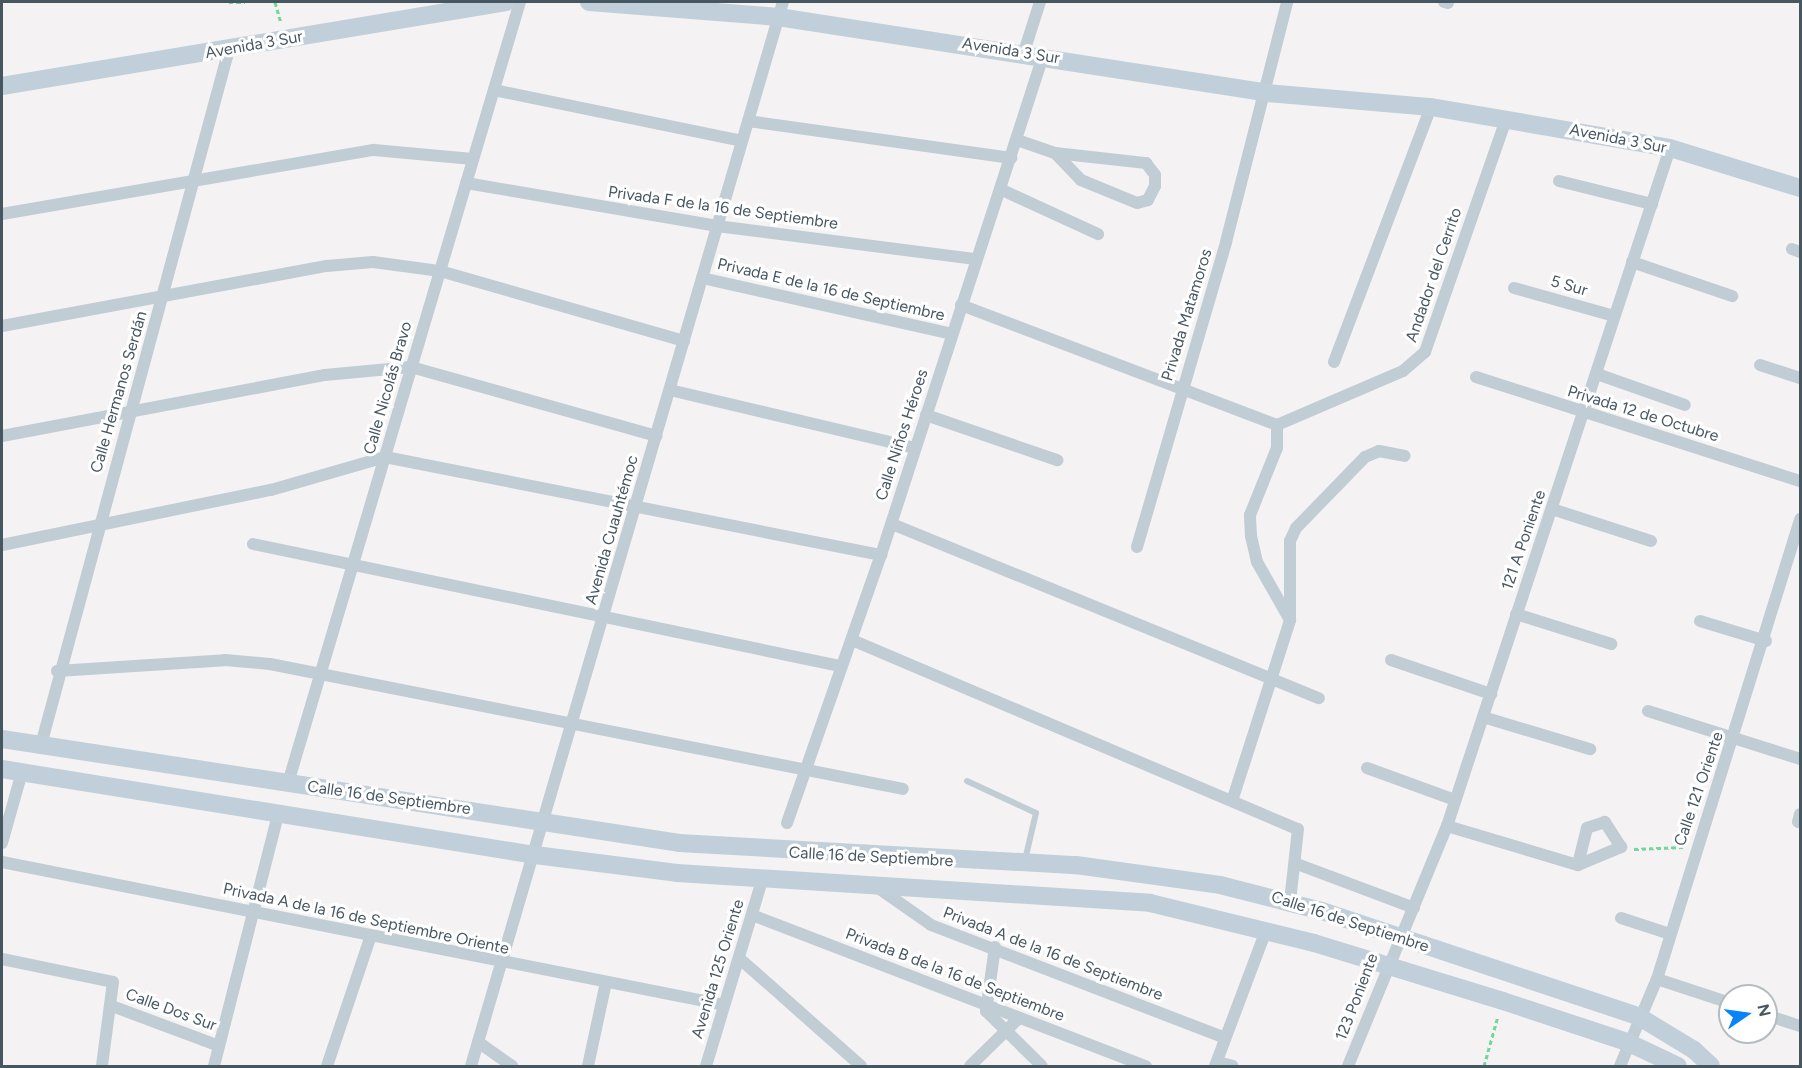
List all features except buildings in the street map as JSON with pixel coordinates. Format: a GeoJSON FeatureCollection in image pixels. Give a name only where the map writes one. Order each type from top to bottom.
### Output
{"type":"FeatureCollection","features":[{"type":"Feature","properties":{"kind":"main road","name":"Avenida 3 Sur"},"geometry":{"type":"LineString","coordinates":[[2,86],[506,2]]}},
{"type":"Feature","properties":{"kind":"main road","name":"Avenida 3 Sur"},"geometry":{"type":"LineString","coordinates":[[589,2],[780,9],[1267,93],[1431,107],[1670,148],[1800,188]]}},
{"type":"Feature","properties":{"kind":"main road","name":"Calle 16 de Septiembre"},"geometry":{"type":"LineString","coordinates":[[2,739],[545,820],[679,843],[783,853],[1024,863],[1147,871],[1290,901],[1638,1016],[1711,1066]]}},
{"type":"Feature","properties":{"kind":"main road","name":"Calle 16 de Septiembre"},"geometry":{"type":"LineString","coordinates":[[2,769],[535,855],[762,880],[1150,903],[1266,930],[1503,1001],[1627,1042],[1678,1066]]}},
{"type":"Feature","properties":{"kind":"street","name":"Calle Nicolás Bravo"},"geometry":{"type":"LineString","coordinates":[[288,783],[520,2]]}},
{"type":"Feature","properties":{"kind":"street"},"geometry":{"type":"LineString","coordinates":[[1024,52],[1040,2]]}},
{"type":"Feature","properties":{"kind":"street","name":"Privada Matamoros"},"geometry":{"type":"LineString","coordinates":[[1137,547],[1267,93],[1287,2]]}},
{"type":"Feature","properties":{"kind":"street","name":"Avenida Cuauhtémoc"},"geometry":{"type":"LineString","coordinates":[[471,1066],[535,855],[780,9]]}},
{"type":"Feature","properties":{"kind":"street","name":"Calle Hermanos Serdán"},"geometry":{"type":"LineString","coordinates":[[41,745],[57,671],[96,528],[133,414],[229,49]]}},
{"type":"Feature","properties":{"kind":"street","name":"Calle Niños Héroes"},"geometry":{"type":"LineString","coordinates":[[787,823],[803,768],[840,666],[852,640],[892,524],[976,258],[1044,56]]}},
{"type":"Feature","properties":{"kind":"street"},"geometry":{"type":"LineString","coordinates":[[494,90],[742,141]]}},
{"type":"Feature","properties":{"kind":"street"},"geometry":{"type":"LineString","coordinates":[[1334,362],[1431,107]]}},
{"type":"Feature","properties":{"kind":"street","name":"Andador del Cerrito"},"geometry":{"type":"LineString","coordinates":[[1276,425],[1403,371],[1425,352],[1506,119]]}},
{"type":"Feature","properties":{"kind":"street"},"geometry":{"type":"LineString","coordinates":[[748,121],[1011,158]]}},
{"type":"Feature","properties":{"kind":"street"},"geometry":{"type":"LineString","coordinates":[[1017,140],[1055,153],[1146,164],[1155,175],[1155,186],[1142,203],[1110,194],[1081,180],[1055,153]]}},
{"type":"Feature","properties":{"kind":"street","name":"121 A Poniente"},"geometry":{"type":"LineString","coordinates":[[1397,938],[1414,908],[1455,800],[1585,413],[1614,316],[1670,148]]}},
{"type":"Feature","properties":{"kind":"street"},"geometry":{"type":"LineString","coordinates":[[2,214],[195,178],[374,150],[473,159]]}},
{"type":"Feature","properties":{"kind":"street"},"geometry":{"type":"LineString","coordinates":[[1559,181],[1652,204]]}},
{"type":"Feature","properties":{"kind":"street","name":"Privada F de la 16 de Septiembre"},"geometry":{"type":"LineString","coordinates":[[466,183],[717,226],[976,258]]}},
{"type":"Feature","properties":{"kind":"street"},"geometry":{"type":"LineString","coordinates":[[1000,189],[1098,234]]}},
{"type":"Feature","properties":{"kind":"street"},"geometry":{"type":"LineString","coordinates":[[1632,262],[1732,296]]}},
{"type":"Feature","properties":{"kind":"street"},"geometry":{"type":"LineString","coordinates":[[2,326],[349,263],[440,271],[684,342]]}},
{"type":"Feature","properties":{"kind":"street","name":"Privada E de la 16 de Septiembre"},"geometry":{"type":"LineString","coordinates":[[702,278],[952,334]]}},
{"type":"Feature","properties":{"kind":"street","name":"5 Sur"},"geometry":{"type":"LineString","coordinates":[[1514,288],[1614,316]]}},
{"type":"Feature","properties":{"kind":"street"},"geometry":{"type":"LineString","coordinates":[[961,305],[1183,385],[1276,425],[1277,448],[1250,515],[1251,536],[1257,562],[1290,620]]}},
{"type":"Feature","properties":{"kind":"street"},"geometry":{"type":"LineString","coordinates":[[1760,365],[1800,378]]}},
{"type":"Feature","properties":{"kind":"street"},"geometry":{"type":"LineString","coordinates":[[2,436],[133,414],[325,375],[411,367],[656,436]]}},
{"type":"Feature","properties":{"kind":"street"},"geometry":{"type":"LineString","coordinates":[[1597,374],[1685,405]]}},
{"type":"Feature","properties":{"kind":"street","name":"Privada 12 de Octubre"},"geometry":{"type":"LineString","coordinates":[[1476,377],[1800,481]]}},
{"type":"Feature","properties":{"kind":"street"},"geometry":{"type":"LineString","coordinates":[[670,390],[915,448]]}},
{"type":"Feature","properties":{"kind":"street"},"geometry":{"type":"LineString","coordinates":[[926,415],[1057,460]]}},
{"type":"Feature","properties":{"kind":"street"},"geometry":{"type":"LineString","coordinates":[[1233,798],[1274,678],[1290,620],[1290,541],[1304,516],[1365,457],[1379,451],[1405,456]]}},
{"type":"Feature","properties":{"kind":"street"},"geometry":{"type":"LineString","coordinates":[[2,545],[96,528],[271,490],[385,457],[881,555]]}},
{"type":"Feature","properties":{"kind":"street"},"geometry":{"type":"LineString","coordinates":[[1552,509],[1651,541]]}},
{"type":"Feature","properties":{"kind":"street","name":"Calle 121 Oriente"},"geometry":{"type":"LineString","coordinates":[[1620,1066],[1638,1016],[1657,979],[1696,848],[1766,641],[1800,519]]}},
{"type":"Feature","properties":{"kind":"street"},"geometry":{"type":"LineString","coordinates":[[892,524],[1320,698]]}},
{"type":"Feature","properties":{"kind":"street"},"geometry":{"type":"LineString","coordinates":[[253,544],[515,603],[604,616],[840,666]]}},
{"type":"Feature","properties":{"kind":"street"},"geometry":{"type":"LineString","coordinates":[[1516,614],[1611,644]]}},
{"type":"Feature","properties":{"kind":"street"},"geometry":{"type":"LineString","coordinates":[[1700,621],[1766,641]]}},
{"type":"Feature","properties":{"kind":"street"},"geometry":{"type":"LineString","coordinates":[[852,640],[1233,798],[1301,833],[1290,901]]}},
{"type":"Feature","properties":{"kind":"street"},"geometry":{"type":"LineString","coordinates":[[57,671],[225,660],[320,673],[574,721],[903,789]]}},
{"type":"Feature","properties":{"kind":"street"},"geometry":{"type":"LineString","coordinates":[[1391,660],[1491,694]]}},
{"type":"Feature","properties":{"kind":"street"},"geometry":{"type":"LineString","coordinates":[[1648,711],[1800,759]]}},
{"type":"Feature","properties":{"kind":"street"},"geometry":{"type":"LineString","coordinates":[[1483,717],[1590,749]]}},
{"type":"Feature","properties":{"kind":"street"},"geometry":{"type":"LineString","coordinates":[[1367,768],[1455,800]]}},
{"type":"Feature","properties":{"kind":"street"},"geometry":{"type":"LineString","coordinates":[[2,843],[22,772]]}},
{"type":"Feature","properties":{"kind":"street"},"geometry":{"type":"LineString","coordinates":[[214,1066],[278,814]]}},
{"type":"Feature","properties":{"kind":"street"},"geometry":{"type":"LineString","coordinates":[[1446,826],[1578,865],[1621,847],[1612,828],[1597,821],[1587,828],[1578,865]]}},
{"type":"Feature","properties":{"kind":"street","name":"Privada A de la 16 de Septiembre Oriente"},"geometry":{"type":"LineString","coordinates":[[2,862],[370,938],[724,1005]]}},
{"type":"Feature","properties":{"kind":"street"},"geometry":{"type":"LineString","coordinates":[[1297,864],[1414,908]]}},
{"type":"Feature","properties":{"kind":"street","name":"Avenida 125 Oriente"},"geometry":{"type":"LineString","coordinates":[[706,1066],[762,880]]}},
{"type":"Feature","properties":{"kind":"street","name":"Privada A de la 16 de Septiembre"},"geometry":{"type":"LineString","coordinates":[[877,887],[931,925],[995,947],[1225,1038]]}},
{"type":"Feature","properties":{"kind":"street","name":"Privada B de la 16 de Septiembre"},"geometry":{"type":"LineString","coordinates":[[752,915],[1146,1066]]}},
{"type":"Feature","properties":{"kind":"street"},"geometry":{"type":"LineString","coordinates":[[1621,918],[1670,934]]}},
{"type":"Feature","properties":{"kind":"street"},"geometry":{"type":"LineString","coordinates":[[1233,1066],[1216,1064],[1266,930]]}},
{"type":"Feature","properties":{"kind":"street"},"geometry":{"type":"LineString","coordinates":[[327,1066],[370,938]]}},
{"type":"Feature","properties":{"kind":"street","name":"123 Poniente"},"geometry":{"type":"LineString","coordinates":[[1348,1066],[1388,967],[1397,938]]}},
{"type":"Feature","properties":{"kind":"street"},"geometry":{"type":"LineString","coordinates":[[995,947],[984,1004],[1003,1034],[1042,1066]]}},
{"type":"Feature","properties":{"kind":"street"},"geometry":{"type":"LineString","coordinates":[[739,958],[861,1066]]}},
{"type":"Feature","properties":{"kind":"street","name":"Calle Dos Sur"},"geometry":{"type":"LineString","coordinates":[[2,959],[113,982],[112,1006],[219,1046]]}},
{"type":"Feature","properties":{"kind":"street"},"geometry":{"type":"LineString","coordinates":[[1657,979],[1718,999]]}},
{"type":"Feature","properties":{"kind":"street"},"geometry":{"type":"LineString","coordinates":[[588,1066],[606,982]]}},
{"type":"Feature","properties":{"kind":"street"},"geometry":{"type":"LineString","coordinates":[[102,1066],[112,1006]]}},
{"type":"Feature","properties":{"kind":"street"},"geometry":{"type":"LineString","coordinates":[[970,1066],[1019,1018]]}},
{"type":"Feature","properties":{"kind":"street"},"geometry":{"type":"LineString","coordinates":[[1778,1019],[1800,1026]]}},
{"type":"Feature","properties":{"kind":"street"},"geometry":{"type":"LineString","coordinates":[[478,1042],[512,1066]]}},
{"type":"Feature","properties":{"kind":"lane"},"geometry":{"type":"LineString","coordinates":[[967,781],[1036,813],[1024,863]]}},
{"type":"Feature","properties":{"kind":"path"},"geometry":{"type":"LineString","coordinates":[[229,2],[245,2]]}},
{"type":"Feature","properties":{"kind":"path"},"geometry":{"type":"LineString","coordinates":[[275,2],[283,40]]}},
{"type":"Feature","properties":{"kind":"path"},"geometry":{"type":"LineString","coordinates":[[1621,847],[1696,848]]}},
{"type":"Feature","properties":{"kind":"path"},"geometry":{"type":"LineString","coordinates":[[1484,1066],[1503,1001]]}}]}
